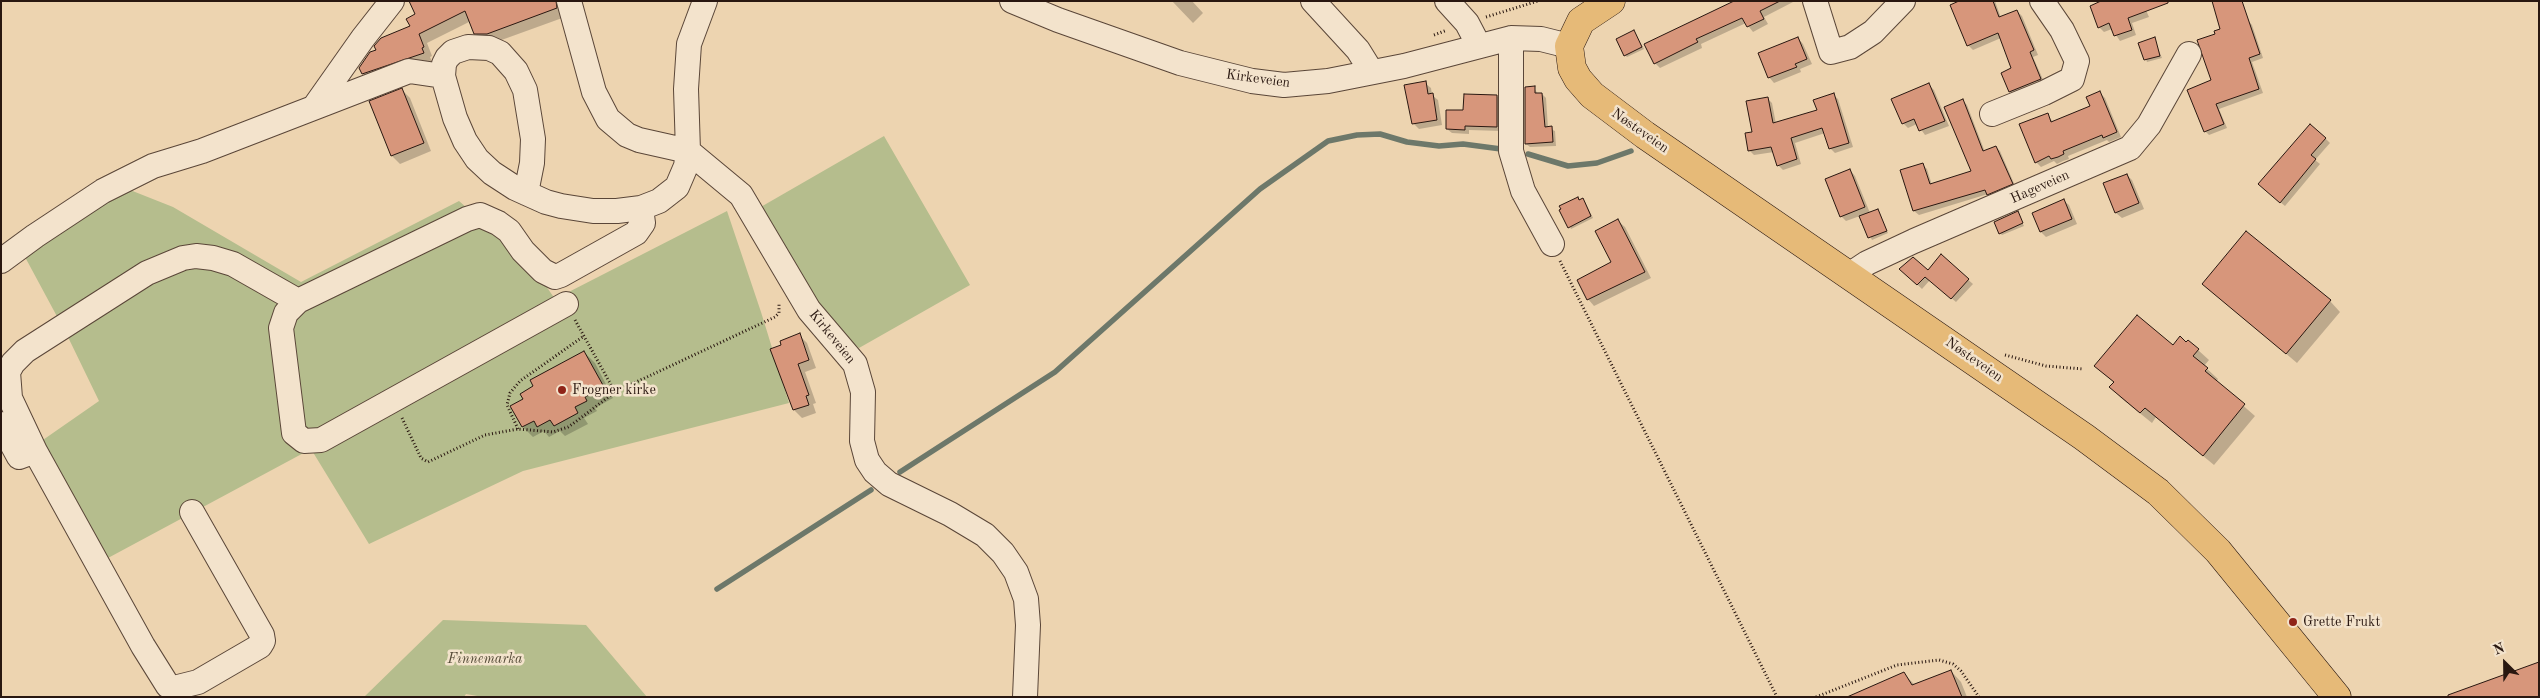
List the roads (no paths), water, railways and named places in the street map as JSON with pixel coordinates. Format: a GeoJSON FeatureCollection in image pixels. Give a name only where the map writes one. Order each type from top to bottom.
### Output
{"type":"FeatureCollection","features":[{"type":"Feature","properties":{"kind":"main road"},"geometry":{"type":"LineString","coordinates":[[1571,57],[1581,21],[1611,1]]}},
{"type":"Feature","properties":{"kind":"main road","name":"Nøsteveien"},"geometry":{"type":"LineString","coordinates":[[1571,57],[1582,85],[1607,108],[2084,437],[2158,492],[2218,551],[2337,697]]}},
{"type":"Feature","properties":{"kind":"street"},"geometry":{"type":"LineString","coordinates":[[315,106],[363,38],[392,1]]}},
{"type":"Feature","properties":{"kind":"street"},"geometry":{"type":"LineString","coordinates":[[569,1],[594,92],[608,120],[627,135],[639,140],[688,151]]}},
{"type":"Feature","properties":{"kind":"street"},"geometry":{"type":"LineString","coordinates":[[526,193],[532,163],[533,138],[525,90],[516,71],[500,53],[489,48],[476,46],[453,52],[444,64],[443,76],[458,125],[477,159],[492,173],[526,193],[546,202],[579,210],[617,212],[641,208],[659,201],[677,187],[684,172],[688,151],[686,89],[688,44],[705,1]]}},
{"type":"Feature","properties":{"kind":"street","name":"Kirkeveien"},"geometry":{"type":"LineString","coordinates":[[1012,1],[1144,51],[1252,81],[1284,85],[1307,84],[1404,66],[1510,38],[1541,39],[1571,57]]}},
{"type":"Feature","properties":{"kind":"street"},"geometry":{"type":"LineString","coordinates":[[1313,1],[1358,50],[1371,71]]}},
{"type":"Feature","properties":{"kind":"street"},"geometry":{"type":"LineString","coordinates":[[1447,1],[1467,23],[1479,46]]}},
{"type":"Feature","properties":{"kind":"street"},"geometry":{"type":"LineString","coordinates":[[1815,1],[1831,52],[1850,46],[1873,32],[1903,1]]}},
{"type":"Feature","properties":{"kind":"street"},"geometry":{"type":"LineString","coordinates":[[1992,114],[2068,82],[2077,61],[2062,30],[2042,1]]}},
{"type":"Feature","properties":{"kind":"street"},"geometry":{"type":"LineString","coordinates":[[1510,38],[1511,151],[1523,191],[1552,244]]}},
{"type":"Feature","properties":{"kind":"street","name":"Hageveien"},"geometry":{"type":"LineString","coordinates":[[1849,275],[1868,263],[1914,241],[2130,148],[2149,125],[2189,54]]}},
{"type":"Feature","properties":{"kind":"street"},"geometry":{"type":"LineString","coordinates":[[1,261],[71,211],[138,172],[202,152],[315,106],[409,71],[443,76]]}},
{"type":"Feature","properties":{"kind":"street","name":"Kirkeveien"},"geometry":{"type":"LineString","coordinates":[[688,151],[740,195],[809,310],[856,364],[864,392],[862,441],[867,460],[875,472],[890,484],[950,514],[985,535],[1003,553],[1016,572],[1026,599],[1028,625],[1025,697]]}},
{"type":"Feature","properties":{"kind":"street"},"geometry":{"type":"LineString","coordinates":[[566,304],[321,440],[309,442],[297,437],[292,425],[281,328],[286,312],[298,301],[467,219],[480,215],[498,223],[509,231],[523,251],[543,271],[555,276],[561,275],[636,233],[643,223],[641,208]]}},
{"type":"Feature","properties":{"kind":"street"},"geometry":{"type":"LineString","coordinates":[[192,512],[262,635],[263,641],[260,646],[198,682],[174,688],[168,686],[143,646],[35,451],[10,398],[8,372],[13,362],[25,352],[147,273],[183,258],[196,256],[213,258],[233,264],[298,301]]}},
{"type":"Feature","properties":{"kind":"street"},"geometry":{"type":"LineString","coordinates":[[1,424],[19,457],[35,451]]}},
{"type":"Feature","properties":{"kind":"waterway"},"geometry":{"type":"LineString","coordinates":[[900,472],[1055,372],[1260,189],[1328,141],[1357,135],[1380,134],[1407,142],[1439,146],[1463,144],[1501,149]]}},
{"type":"Feature","properties":{"kind":"waterway"},"geometry":{"type":"LineString","coordinates":[[1528,154],[1568,166],[1597,163],[1631,151]]}},
{"type":"Feature","properties":{"kind":"waterway"},"geometry":{"type":"LineString","coordinates":[[717,589],[871,490]]}},
{"type":"Feature","properties":{"kind":"place","name":"Frogner kirke"},"geometry":{"type":"Point","coordinates":[562,390]}},
{"type":"Feature","properties":{"kind":"place","name":"Grette Frukt"},"geometry":{"type":"Point","coordinates":[2293,622]}},
{"type":"Feature","properties":{"kind":"park label","name":"Finnemarka"},"geometry":{"type":"Point","coordinates":[485,659]}}]}
